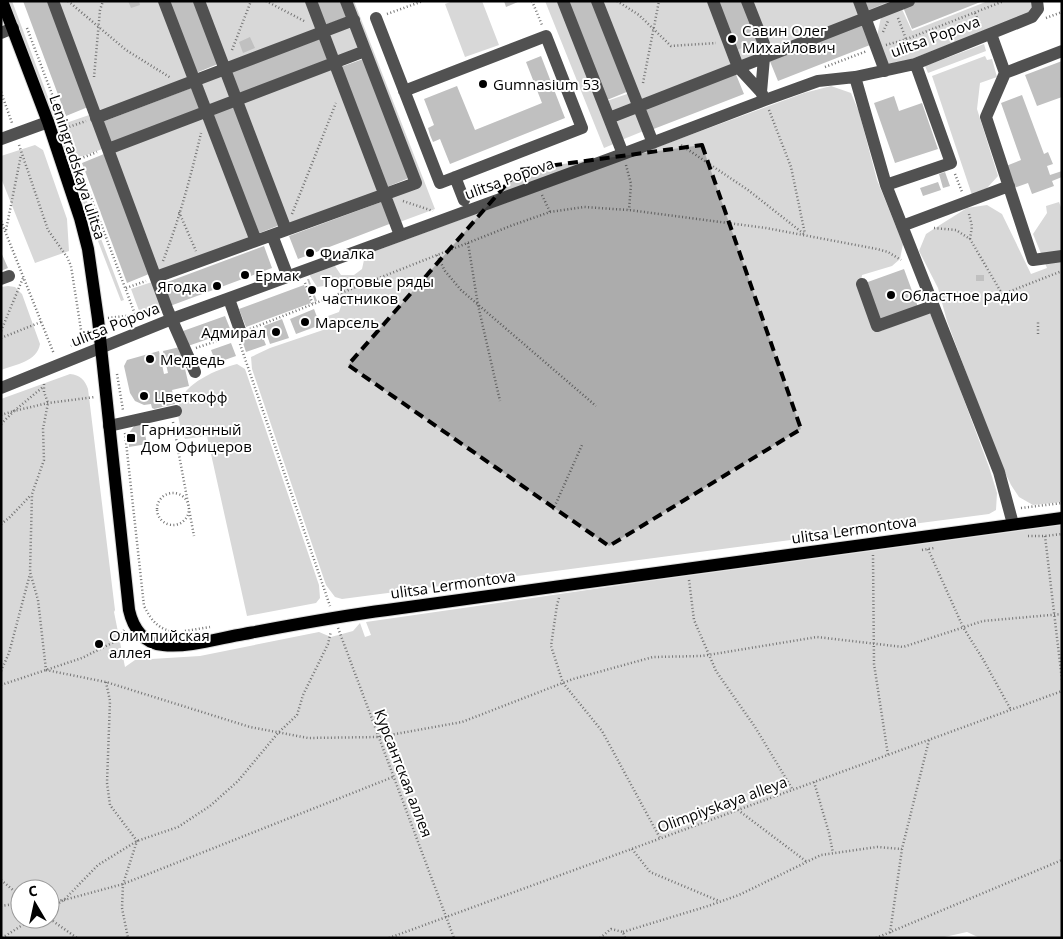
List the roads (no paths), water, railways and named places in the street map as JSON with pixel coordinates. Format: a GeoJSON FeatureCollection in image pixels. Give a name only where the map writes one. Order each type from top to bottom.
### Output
{"type":"FeatureCollection","features":[{"type":"Feature","properties":{"kind":"main road","name":"Leningradskaya ulitsa"},"geometry":{"type":"LineString","coordinates":[[2,1],[7,31],[48,122],[80,218],[88,249],[101,348]]}},
{"type":"Feature","properties":{"kind":"main road"},"geometry":{"type":"LineString","coordinates":[[101,348],[109,426]]}},
{"type":"Feature","properties":{"kind":"main road","name":"ulitsa Lermontova"},"geometry":{"type":"LineString","coordinates":[[109,426],[131,620],[136,630],[144,638],[160,645],[168,646],[334,617],[1062,518]]}},
{"type":"Feature","properties":{"kind":"street"},"geometry":{"type":"LineString","coordinates":[[53,1],[172,319],[195,372]]}},
{"type":"Feature","properties":{"kind":"street"},"geometry":{"type":"LineString","coordinates":[[164,1],[256,241]]}},
{"type":"Feature","properties":{"kind":"street"},"geometry":{"type":"LineString","coordinates":[[199,1],[286,230]]}},
{"type":"Feature","properties":{"kind":"street"},"geometry":{"type":"LineString","coordinates":[[311,1],[400,235]]}},
{"type":"Feature","properties":{"kind":"street"},"geometry":{"type":"LineString","coordinates":[[156,277],[416,183],[346,1]]}},
{"type":"Feature","properties":{"kind":"street"},"geometry":{"type":"LineString","coordinates":[[563,1],[623,154]]}},
{"type":"Feature","properties":{"kind":"street"},"geometry":{"type":"LineString","coordinates":[[597,1],[653,143]]}},
{"type":"Feature","properties":{"kind":"street"},"geometry":{"type":"LineString","coordinates":[[713,1],[738,67],[763,96]]}},
{"type":"Feature","properties":{"kind":"street"},"geometry":{"type":"LineString","coordinates":[[747,1],[764,44],[763,96]]}},
{"type":"Feature","properties":{"kind":"street"},"geometry":{"type":"LineString","coordinates":[[859,1],[885,71]]}},
{"type":"Feature","properties":{"kind":"street"},"geometry":{"type":"LineString","coordinates":[[609,118],[865,18],[893,4],[909,1]]}},
{"type":"Feature","properties":{"kind":"street","name":"ulitsa Popova"},"geometry":{"type":"LineString","coordinates":[[1,388],[172,319],[653,143],[763,96],[818,82],[916,66],[1032,17],[1038,9],[1037,1]]}},
{"type":"Feature","properties":{"kind":"street"},"geometry":{"type":"LineString","coordinates":[[376,18],[404,91],[440,183],[582,128],[546,36],[404,91]]}},
{"type":"Feature","properties":{"kind":"street"},"geometry":{"type":"LineString","coordinates":[[96,118],[354,20]]}},
{"type":"Feature","properties":{"kind":"street"},"geometry":{"type":"LineString","coordinates":[[991,34],[1005,73],[986,117],[1033,260],[1062,256]]}},
{"type":"Feature","properties":{"kind":"street"},"geometry":{"type":"LineString","coordinates":[[108,148],[365,51]]}},
{"type":"Feature","properties":{"kind":"street"},"geometry":{"type":"LineString","coordinates":[[1005,73],[1062,52]]}},
{"type":"Feature","properties":{"kind":"street"},"geometry":{"type":"LineString","coordinates":[[886,185],[952,163],[916,66]]}},
{"type":"Feature","properties":{"kind":"street"},"geometry":{"type":"LineString","coordinates":[[855,77],[886,185],[999,472],[1013,524]]}},
{"type":"Feature","properties":{"kind":"street"},"geometry":{"type":"LineString","coordinates":[[1,139],[48,122]]}},
{"type":"Feature","properties":{"kind":"street"},"geometry":{"type":"LineString","coordinates":[[455,177],[464,200]]}},
{"type":"Feature","properties":{"kind":"street"},"geometry":{"type":"LineString","coordinates":[[902,226],[1009,186]]}},
{"type":"Feature","properties":{"kind":"street"},"geometry":{"type":"LineString","coordinates":[[272,235],[288,277]]}},
{"type":"Feature","properties":{"kind":"street"},"geometry":{"type":"LineString","coordinates":[[862,284],[877,326],[933,306]]}},
{"type":"Feature","properties":{"kind":"street"},"geometry":{"type":"LineString","coordinates":[[229,299],[241,333]]}},
{"type":"Feature","properties":{"kind":"street"},"geometry":{"type":"LineString","coordinates":[[109,426],[174,412]]}},
{"type":"Feature","properties":{"kind":"place","name":"Савин Олег Михайлович"},"geometry":{"type":"Point","coordinates":[732,39]}},
{"type":"Feature","properties":{"kind":"place","name":"Gumnasium 53"},"geometry":{"type":"Point","coordinates":[483,84]}},
{"type":"Feature","properties":{"kind":"place","name":"Фиалка"},"geometry":{"type":"Point","coordinates":[310,253]}},
{"type":"Feature","properties":{"kind":"place","name":"Ермак"},"geometry":{"type":"Point","coordinates":[245,275]}},
{"type":"Feature","properties":{"kind":"place","name":"Ягодка"},"geometry":{"type":"Point","coordinates":[217,286]}},
{"type":"Feature","properties":{"kind":"place","name":"Торговые ряды частников"},"geometry":{"type":"Point","coordinates":[312,290]}},
{"type":"Feature","properties":{"kind":"place","name":"Областное радио"},"geometry":{"type":"Point","coordinates":[891,295]}},
{"type":"Feature","properties":{"kind":"place","name":"Марсель"},"geometry":{"type":"Point","coordinates":[305,322]}},
{"type":"Feature","properties":{"kind":"place","name":"Адмирал"},"geometry":{"type":"Point","coordinates":[276,332]}},
{"type":"Feature","properties":{"kind":"place","name":"Медведь"},"geometry":{"type":"Point","coordinates":[150,359]}},
{"type":"Feature","properties":{"kind":"place","name":"Цветкофф"},"geometry":{"type":"Point","coordinates":[144,396]}},
{"type":"Feature","properties":{"kind":"place","name":"Гарнизонный Дом Офицеров"},"geometry":{"type":"Point","coordinates":[131,438]}},
{"type":"Feature","properties":{"kind":"place","name":"Олимпийская аллея"},"geometry":{"type":"Point","coordinates":[99,644]}}]}
